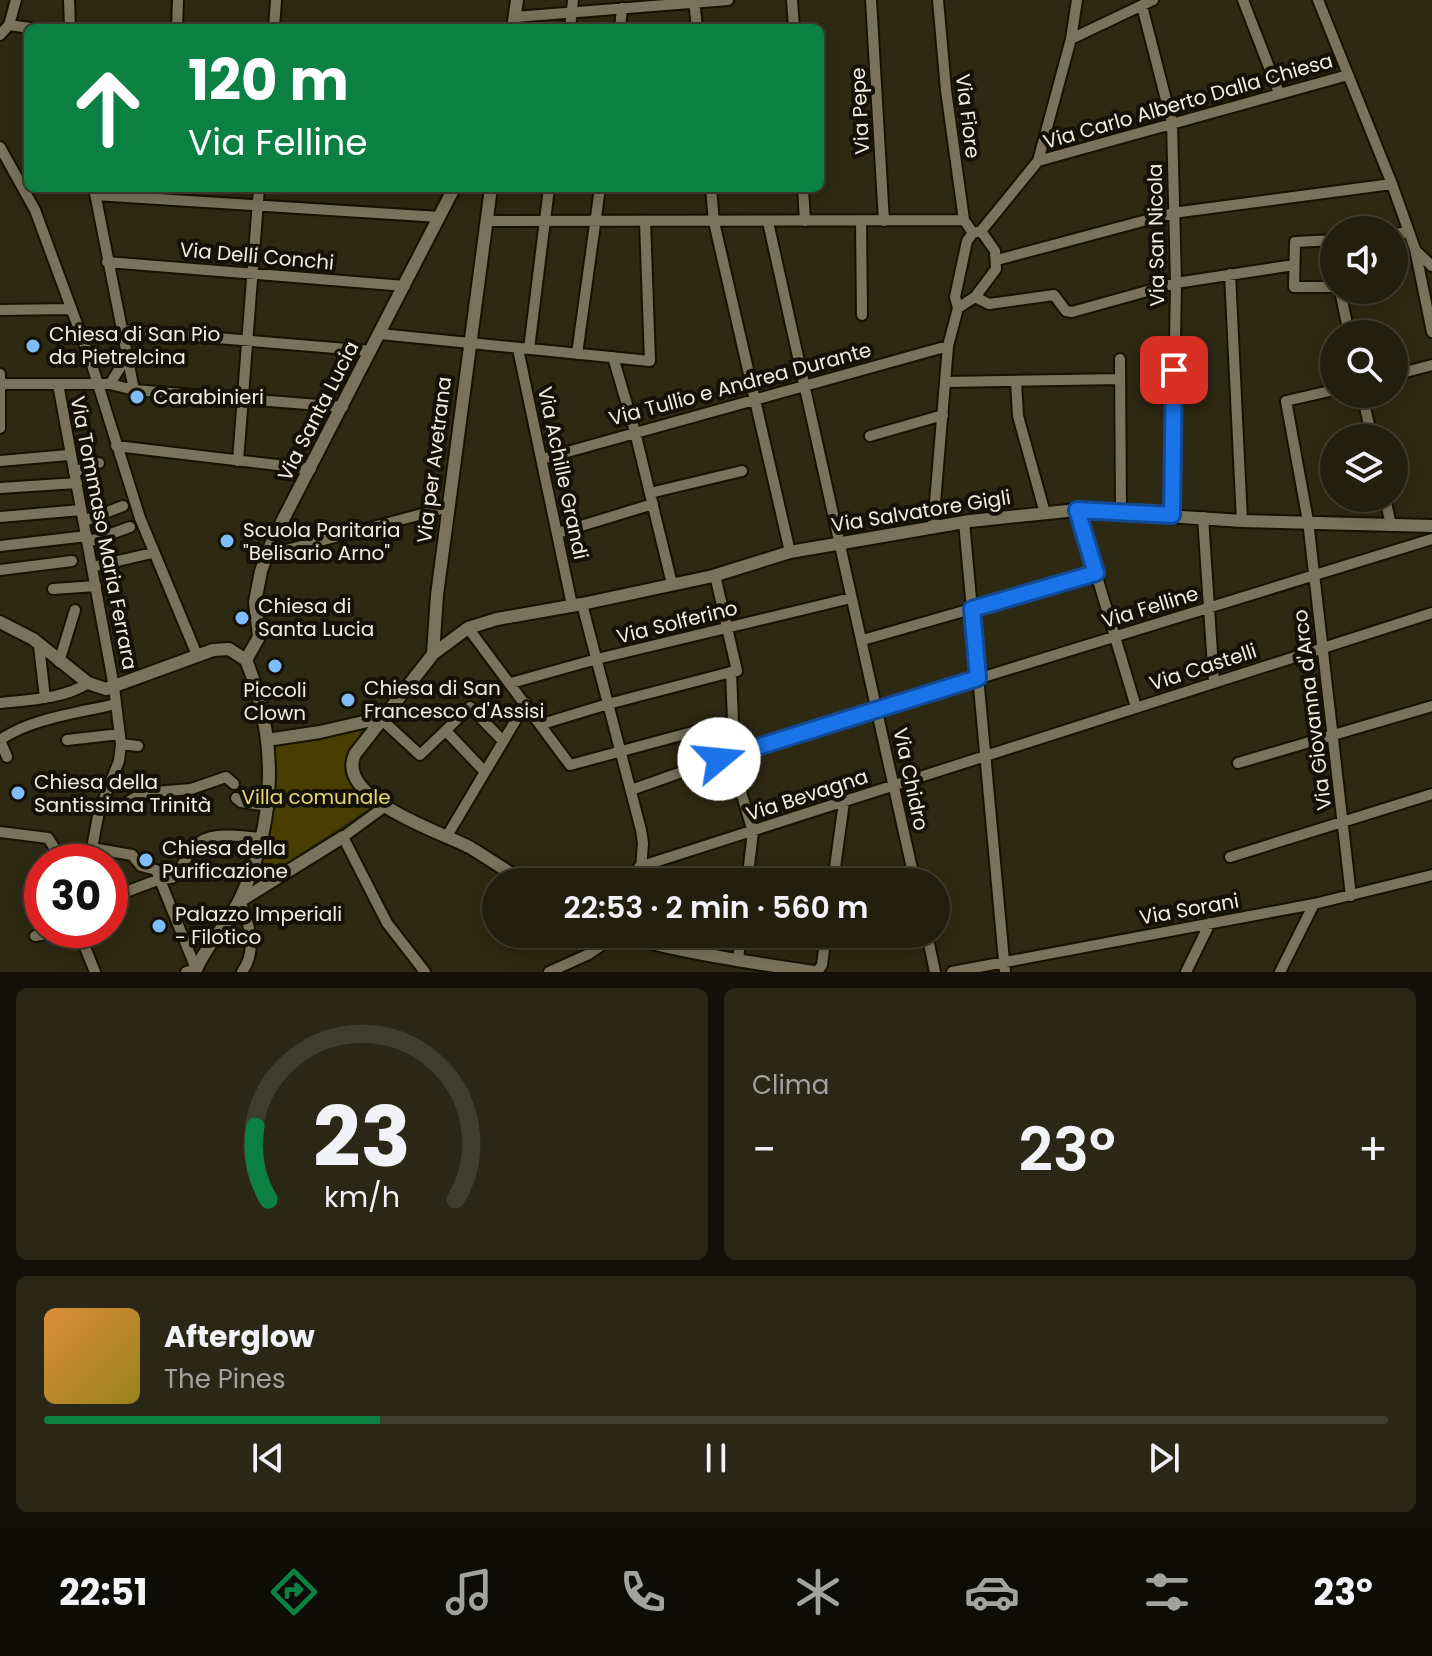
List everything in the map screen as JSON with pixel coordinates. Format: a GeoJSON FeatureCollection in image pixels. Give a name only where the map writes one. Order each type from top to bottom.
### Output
{"type":"FeatureCollection","features":[{"type":"Feature","properties":{"kind":"street"},"geometry":{"type":"LineString","coordinates":[[0,35],[9,25],[16,0]]}},
{"type":"Feature","properties":{"kind":"street"},"geometry":{"type":"LineString","coordinates":[[69,0],[70,24]]}},
{"type":"Feature","properties":{"kind":"street"},"geometry":{"type":"LineString","coordinates":[[177,24],[178,0]]}},
{"type":"Feature","properties":{"kind":"street"},"geometry":{"type":"LineString","coordinates":[[274,24],[276,0]]}},
{"type":"Feature","properties":{"kind":"street"},"geometry":{"type":"LineString","coordinates":[[517,0],[514,22],[572,6],[622,8],[728,0]]}},
{"type":"Feature","properties":{"kind":"street"},"geometry":{"type":"LineString","coordinates":[[792,0],[794,24]]}},
{"type":"Feature","properties":{"kind":"street","name":"Via Pepe"},"geometry":{"type":"LineString","coordinates":[[871,0],[884,221]]}},
{"type":"Feature","properties":{"kind":"street","name":"Via Fiore"},"geometry":{"type":"LineString","coordinates":[[938,0],[946,90],[964,220],[991,242],[997,260]]}},
{"type":"Feature","properties":{"kind":"street"},"geometry":{"type":"LineString","coordinates":[[933,527],[948,346],[958,308],[955,297],[967,241],[1038,161],[1071,39],[1077,0]]}},
{"type":"Feature","properties":{"kind":"street"},"geometry":{"type":"LineString","coordinates":[[1071,39],[1153,0]]}},
{"type":"Feature","properties":{"kind":"street"},"geometry":{"type":"LineString","coordinates":[[1243,0],[1279,93]]}},
{"type":"Feature","properties":{"kind":"street"},"geometry":{"type":"LineString","coordinates":[[1318,0],[1415,249],[1432,332]]}},
{"type":"Feature","properties":{"kind":"street"},"geometry":{"type":"LineString","coordinates":[[694,1],[697,24]]}},
{"type":"Feature","properties":{"kind":"street","name":"Via San Nicola"},"geometry":{"type":"LineString","coordinates":[[1142,6],[1172,123],[1176,283],[1172,515]]}},
{"type":"Feature","properties":{"kind":"street"},"geometry":{"type":"LineString","coordinates":[[620,24],[622,8]]}},
{"type":"Feature","properties":{"kind":"street"},"geometry":{"type":"LineString","coordinates":[[9,25],[24,27]]}},
{"type":"Feature","properties":{"kind":"street","name":"Via Carlo Alberto Dalla Chiesa"},"geometry":{"type":"LineString","coordinates":[[1038,161],[1348,75]]}},
{"type":"Feature","properties":{"kind":"street"},"geometry":{"type":"LineString","coordinates":[[0,147],[24,188]]}},
{"type":"Feature","properties":{"kind":"street"},"geometry":{"type":"LineString","coordinates":[[958,308],[975,297],[996,269],[997,260],[1173,213],[1392,184]]}},
{"type":"Feature","properties":{"kind":"street"},"geometry":{"type":"LineString","coordinates":[[26,192],[91,362],[152,553],[197,655]]}},
{"type":"Feature","properties":{"kind":"street"},"geometry":{"type":"LineString","coordinates":[[134,390],[94,192],[440,217]]}},
{"type":"Feature","properties":{"kind":"street"},"geometry":{"type":"LineString","coordinates":[[238,461],[259,192]]}},
{"type":"Feature","properties":{"kind":"street","name":"Via Santa Lucia"},"geometry":{"type":"LineString","coordinates":[[246,660],[259,637],[255,602],[267,555],[452,192]]}},
{"type":"Feature","properties":{"kind":"street","name":"Via per Avetrana"},"geometry":{"type":"LineString","coordinates":[[433,654],[437,595],[491,192]]}},
{"type":"Feature","properties":{"kind":"street","name":"Via Achille Grandi"},"geometry":{"type":"LineString","coordinates":[[549,192],[523,349],[558,533],[577,605],[597,659],[643,843],[639,867]]}},
{"type":"Feature","properties":{"kind":"street"},"geometry":{"type":"LineString","coordinates":[[577,354],[600,192]]}},
{"type":"Feature","properties":{"kind":"street"},"geometry":{"type":"LineString","coordinates":[[711,192],[714,222],[790,552]]}},
{"type":"Feature","properties":{"kind":"street"},"geometry":{"type":"LineString","coordinates":[[803,192],[805,221]]}},
{"type":"Feature","properties":{"kind":"street"},"geometry":{"type":"LineString","coordinates":[[487,221],[964,220]]}},
{"type":"Feature","properties":{"kind":"street"},"geometry":{"type":"LineString","coordinates":[[380,334],[650,361],[645,221]]}},
{"type":"Feature","properties":{"kind":"street"},"geometry":{"type":"LineString","coordinates":[[861,221],[862,315]]}},
{"type":"Feature","properties":{"kind":"street","name":"Via Chidro"},"geometry":{"type":"LineString","coordinates":[[768,222],[912,868]]}},
{"type":"Feature","properties":{"kind":"street"},"geometry":{"type":"LineString","coordinates":[[1320,241],[1295,242],[1294,265],[1294,287],[1320,287]]}},
{"type":"Feature","properties":{"kind":"street"},"geometry":{"type":"LineString","coordinates":[[1415,249],[1432,266]]}},
{"type":"Feature","properties":{"kind":"street","name":"Via Delli Conchi"},"geometry":{"type":"LineString","coordinates":[[107,262],[405,286]]}},
{"type":"Feature","properties":{"kind":"street"},"geometry":{"type":"LineString","coordinates":[[975,297],[989,304],[1054,295],[1066,311],[1072,312],[1176,283],[1294,265]]}},
{"type":"Feature","properties":{"kind":"street"},"geometry":{"type":"LineString","coordinates":[[1230,274],[1242,521]]}},
{"type":"Feature","properties":{"kind":"street"},"geometry":{"type":"LineString","coordinates":[[0,310],[70,309]]}},
{"type":"Feature","properties":{"kind":"street"},"geometry":{"type":"LineString","coordinates":[[121,330],[371,351]]}},
{"type":"Feature","properties":{"kind":"street","name":"Via Tullio e Andrea Durante"},"geometry":{"type":"LineString","coordinates":[[542,459],[948,346]]}},
{"type":"Feature","properties":{"kind":"street"},"geometry":{"type":"LineString","coordinates":[[613,357],[635,432],[672,584]]}},
{"type":"Feature","properties":{"kind":"street"},"geometry":{"type":"LineString","coordinates":[[110,384],[126,358]]}},
{"type":"Feature","properties":{"kind":"street"},"geometry":{"type":"LineString","coordinates":[[1120,359],[1121,512]]}},
{"type":"Feature","properties":{"kind":"street"},"geometry":{"type":"LineString","coordinates":[[91,362],[110,384]]}},
{"type":"Feature","properties":{"kind":"street"},"geometry":{"type":"LineString","coordinates":[[1408,371],[1432,365]]}},
{"type":"Feature","properties":{"kind":"street"},"geometry":{"type":"LineString","coordinates":[[0,374],[0,428]]}},
{"type":"Feature","properties":{"kind":"street"},"geometry":{"type":"LineString","coordinates":[[945,382],[1120,379]]}},
{"type":"Feature","properties":{"kind":"street"},"geometry":{"type":"LineString","coordinates":[[1016,381],[1018,416],[1045,513]]}},
{"type":"Feature","properties":{"kind":"street","name":"Via Tommaso Maria Ferrara"},"geometry":{"type":"LineString","coordinates":[[58,384],[114,687],[120,739]]}},
{"type":"Feature","properties":{"kind":"street"},"geometry":{"type":"LineString","coordinates":[[0,385],[110,384],[134,390],[343,407]]}},
{"type":"Feature","properties":{"kind":"street","name":"Via Giovanna d'Arco"},"geometry":{"type":"LineString","coordinates":[[1320,393],[1286,401],[1308,521],[1351,896]]}},
{"type":"Feature","properties":{"kind":"street"},"geometry":{"type":"LineString","coordinates":[[870,436],[943,415]]}},
{"type":"Feature","properties":{"kind":"street"},"geometry":{"type":"LineString","coordinates":[[116,446],[311,469]]}},
{"type":"Feature","properties":{"kind":"street"},"geometry":{"type":"LineString","coordinates":[[0,461],[68,455]]}},
{"type":"Feature","properties":{"kind":"street"},"geometry":{"type":"LineString","coordinates":[[0,488],[76,477],[99,463]]}},
{"type":"Feature","properties":{"kind":"street"},"geometry":{"type":"LineString","coordinates":[[558,533],[742,471]]}},
{"type":"Feature","properties":{"kind":"street"},"geometry":{"type":"LineString","coordinates":[[0,517],[83,515],[123,506]]}},
{"type":"Feature","properties":{"kind":"street"},"geometry":{"type":"LineString","coordinates":[[267,555],[449,507]]}},
{"type":"Feature","properties":{"kind":"street"},"geometry":{"type":"LineString","coordinates":[[1077,510],[1136,707]]}},
{"type":"Feature","properties":{"kind":"street","name":"Via Salvatore Gigli"},"geometry":{"type":"LineString","coordinates":[[433,654],[468,628],[497,619],[715,575],[790,552],[964,522],[1077,510],[1242,521],[1432,526]]}},
{"type":"Feature","properties":{"kind":"street"},"geometry":{"type":"LineString","coordinates":[[1388,512],[1391,525]]}},
{"type":"Feature","properties":{"kind":"street"},"geometry":{"type":"LineString","coordinates":[[1203,517],[1214,683]]}},
{"type":"Feature","properties":{"kind":"street"},"geometry":{"type":"LineString","coordinates":[[964,522],[1004,967]]}},
{"type":"Feature","properties":{"kind":"street"},"geometry":{"type":"LineString","coordinates":[[0,546],[87,539],[130,527]]}},
{"type":"Feature","properties":{"kind":"street","name":"Via Felline"},"geometry":{"type":"LineString","coordinates":[[631,790],[724,757],[1432,539]]}},
{"type":"Feature","properties":{"kind":"street"},"geometry":{"type":"LineString","coordinates":[[92,567],[152,553]]}},
{"type":"Feature","properties":{"kind":"street"},"geometry":{"type":"LineString","coordinates":[[0,570],[72,561]]}},
{"type":"Feature","properties":{"kind":"street"},"geometry":{"type":"LineString","coordinates":[[863,640],[1096,573]]}},
{"type":"Feature","properties":{"kind":"street"},"geometry":{"type":"LineString","coordinates":[[542,724],[737,671],[715,575]]}},
{"type":"Feature","properties":{"kind":"street"},"geometry":{"type":"LineString","coordinates":[[53,589],[96,586]]}},
{"type":"Feature","properties":{"kind":"street","name":"Via Solferino"},"geometry":{"type":"LineString","coordinates":[[511,683],[597,659],[851,598]]}},
{"type":"Feature","properties":{"kind":"street"},"geometry":{"type":"LineString","coordinates":[[59,662],[75,610]]}},
{"type":"Feature","properties":{"kind":"street","name":"Via Castelli"},"geometry":{"type":"LineString","coordinates":[[986,757],[1432,613]]}},
{"type":"Feature","properties":{"kind":"street"},"geometry":{"type":"LineString","coordinates":[[0,622],[33,639],[88,683],[106,689],[197,655],[229,649],[246,660],[267,740],[271,771],[269,806],[262,838],[240,901],[192,971]]}},
{"type":"Feature","properties":{"kind":"street"},"geometry":{"type":"LineString","coordinates":[[468,628],[570,765],[733,721]]}},
{"type":"Feature","properties":{"kind":"street"},"geometry":{"type":"LineString","coordinates":[[39,646],[45,698]]}},
{"type":"Feature","properties":{"kind":"street"},"geometry":{"type":"LineString","coordinates":[[433,654],[355,754],[352,765],[355,776],[384,807],[402,818],[447,836],[501,868]]}},
{"type":"Feature","properties":{"kind":"street"},"geometry":{"type":"LineString","coordinates":[[731,672],[733,721],[724,757],[753,832],[749,868]]}},
{"type":"Feature","properties":{"kind":"street"},"geometry":{"type":"LineString","coordinates":[[0,703],[45,698],[79,689],[88,683]]}},
{"type":"Feature","properties":{"kind":"street"},"geometry":{"type":"LineString","coordinates":[[447,836],[526,703]]}},
{"type":"Feature","properties":{"kind":"street"},"geometry":{"type":"LineString","coordinates":[[7,757],[1,738],[16,730],[116,704]]}},
{"type":"Feature","properties":{"kind":"street"},"geometry":{"type":"LineString","coordinates":[[1238,763],[1432,706]]}},
{"type":"Feature","properties":{"kind":"street"},"geometry":{"type":"LineString","coordinates":[[267,740],[382,720],[420,755],[470,707],[502,740]]}},
{"type":"Feature","properties":{"kind":"street"},"geometry":{"type":"LineString","coordinates":[[446,731],[484,771]]}},
{"type":"Feature","properties":{"kind":"street"},"geometry":{"type":"LineString","coordinates":[[93,844],[102,807],[119,761],[120,739]]}},
{"type":"Feature","properties":{"kind":"street"},"geometry":{"type":"LineString","coordinates":[[67,740],[120,739],[138,746]]}},
{"type":"Feature","properties":{"kind":"street","name":"Via Bevagna"},"geometry":{"type":"LineString","coordinates":[[639,867],[986,757]]}},
{"type":"Feature","properties":{"kind":"street"},"geometry":{"type":"LineString","coordinates":[[102,807],[119,807],[143,793],[191,789],[230,781]]}},
{"type":"Feature","properties":{"kind":"street"},"geometry":{"type":"LineString","coordinates":[[1230,857],[1432,794]]}},
{"type":"Feature","properties":{"kind":"street"},"geometry":{"type":"LineString","coordinates":[[236,798],[241,802],[269,806]]}},
{"type":"Feature","properties":{"kind":"street"},"geometry":{"type":"LineString","coordinates":[[835,868],[844,802]]}},
{"type":"Feature","properties":{"kind":"street"},"geometry":{"type":"LineString","coordinates":[[251,869],[255,881],[274,880],[384,807]]}},
{"type":"Feature","properties":{"kind":"street"},"geometry":{"type":"LineString","coordinates":[[0,832],[48,838],[52,844]]}},
{"type":"Feature","properties":{"kind":"street"},"geometry":{"type":"LineString","coordinates":[[128,891],[160,879],[172,878],[195,845],[203,839],[218,836],[262,838]]}},
{"type":"Feature","properties":{"kind":"street"},"geometry":{"type":"LineString","coordinates":[[343,837],[387,923],[425,972]]}},
{"type":"Feature","properties":{"kind":"street"},"geometry":{"type":"LineString","coordinates":[[128,854],[141,866],[156,870],[192,971]]}},
{"type":"Feature","properties":{"kind":"street","name":"Via Sorani"},"geometry":{"type":"LineString","coordinates":[[952,972],[1004,967],[1314,904],[1432,875]]}},
{"type":"Feature","properties":{"kind":"street"},"geometry":{"type":"LineString","coordinates":[[240,901],[266,882]]}},
{"type":"Feature","properties":{"kind":"street"},"geometry":{"type":"LineString","coordinates":[[240,901],[252,933],[247,965],[242,972]]}},
{"type":"Feature","properties":{"kind":"street"},"geometry":{"type":"LineString","coordinates":[[1280,972],[1314,904]]}},
{"type":"Feature","properties":{"kind":"street"},"geometry":{"type":"LineString","coordinates":[[1186,972],[1210,923]]}},
{"type":"Feature","properties":{"kind":"street"},"geometry":{"type":"LineString","coordinates":[[85,948],[95,972]]}},
{"type":"Feature","properties":{"kind":"street"},"geometry":{"type":"LineString","coordinates":[[549,972],[598,948]]}},
{"type":"Feature","properties":{"kind":"street"},"geometry":{"type":"LineString","coordinates":[[686,948],[816,972],[822,965],[824,948]]}},
{"type":"Feature","properties":{"kind":"street"},"geometry":{"type":"LineString","coordinates":[[738,960],[739,948]]}},
{"type":"Feature","properties":{"kind":"street"},"geometry":{"type":"LineString","coordinates":[[930,948],[935,972]]}},
{"type":"Feature","properties":{"kind":"green space","name":"Villa comunale"},"geometry":{"type":"Polygon","coordinates":[[[363,728],[345,763],[348,777],[370,808],[273,872],[260,872],[273,791],[275,744],[363,728]]]}},
{"type":"Feature","properties":{"kind":"place","name":"Chiesa di San Pio da Pietrelcina"},"geometry":{"type":"Point","coordinates":[33,346]}},
{"type":"Feature","properties":{"kind":"place","name":"Carabinieri"},"geometry":{"type":"Point","coordinates":[137,397]}},
{"type":"Feature","properties":{"kind":"place","name":"Scuola Paritaria \"Belisario Arno\""},"geometry":{"type":"Point","coordinates":[227,541]}},
{"type":"Feature","properties":{"kind":"place","name":"Chiesa di Santa Lucia"},"geometry":{"type":"Point","coordinates":[242,618]}},
{"type":"Feature","properties":{"kind":"place","name":"Piccoli Clown"},"geometry":{"type":"Point","coordinates":[275,666]}},
{"type":"Feature","properties":{"kind":"place","name":"Chiesa di San Francesco d'Assisi"},"geometry":{"type":"Point","coordinates":[348,700]}},
{"type":"Feature","properties":{"kind":"place","name":"Chiesa della Santissima Trinità"},"geometry":{"type":"Point","coordinates":[18,793]}},
{"type":"Feature","properties":{"kind":"place","name":"Chiesa della Purificazione"},"geometry":{"type":"Point","coordinates":[146,860]}},
{"type":"Feature","properties":{"kind":"place","name":"Palazzo Imperiali - Filotico"},"geometry":{"type":"Point","coordinates":[159,926]}},
{"type":"Feature","properties":{"kind":"route"},"geometry":{"type":"LineString","coordinates":[[719,759],[978,678],[972,609],[1096,573],[1077,510],[1172,515],[1174,370]]}}]}
